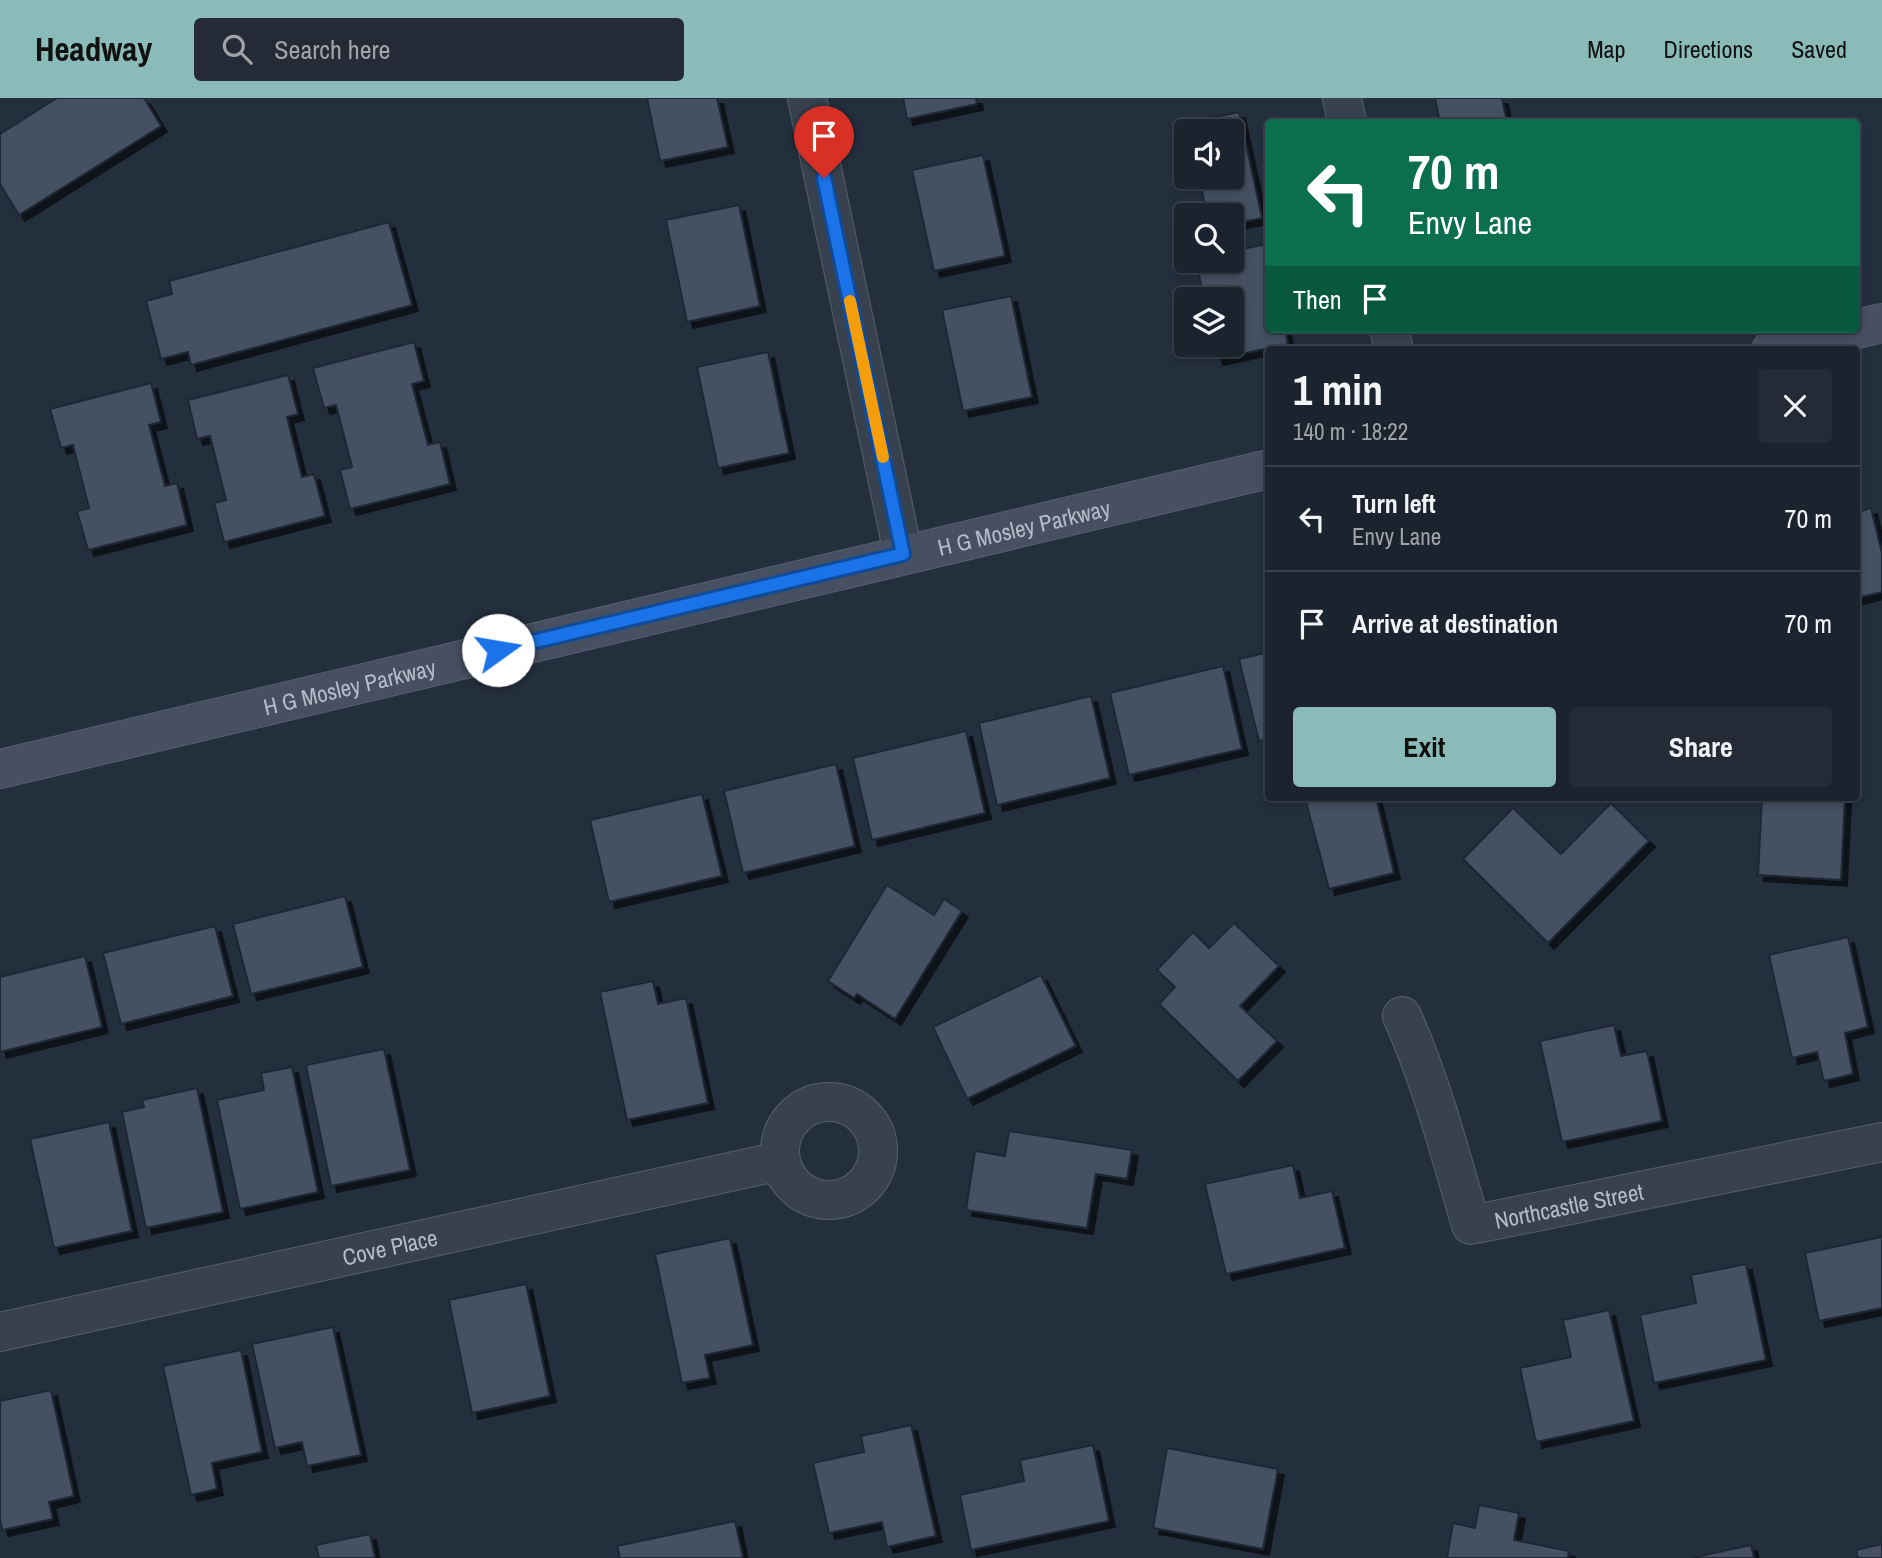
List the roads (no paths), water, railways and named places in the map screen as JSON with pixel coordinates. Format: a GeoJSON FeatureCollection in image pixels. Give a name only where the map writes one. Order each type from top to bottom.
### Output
{"type":"FeatureCollection","features":[{"type":"Feature","properties":{"kind":"main road"},"geometry":{"type":"LineString","coordinates":[[1860,328],[1882,323]]}},
{"type":"Feature","properties":{"kind":"main road"},"geometry":{"type":"LineString","coordinates":[[1787,346],[1841,333]]}},
{"type":"Feature","properties":{"kind":"main road","name":"H G Mosley Parkway"},"geometry":{"type":"LineString","coordinates":[[0,769],[1265,469]]}},
{"type":"Feature","properties":{"kind":"street"},"geometry":{"type":"LineString","coordinates":[[807,98],[903,554]]}},
{"type":"Feature","properties":{"kind":"street"},"geometry":{"type":"LineString","coordinates":[[1342,98],[1346,119]]}},
{"type":"Feature","properties":{"kind":"street","name":"Northcastle Street"},"geometry":{"type":"LineString","coordinates":[[1402,1016],[1432,1093],[1471,1225],[1882,1142]]}},
{"type":"Feature","properties":{"kind":"street","name":"Cove Place"},"geometry":{"type":"LineString","coordinates":[[0,1332],[780,1161]]}}]}
